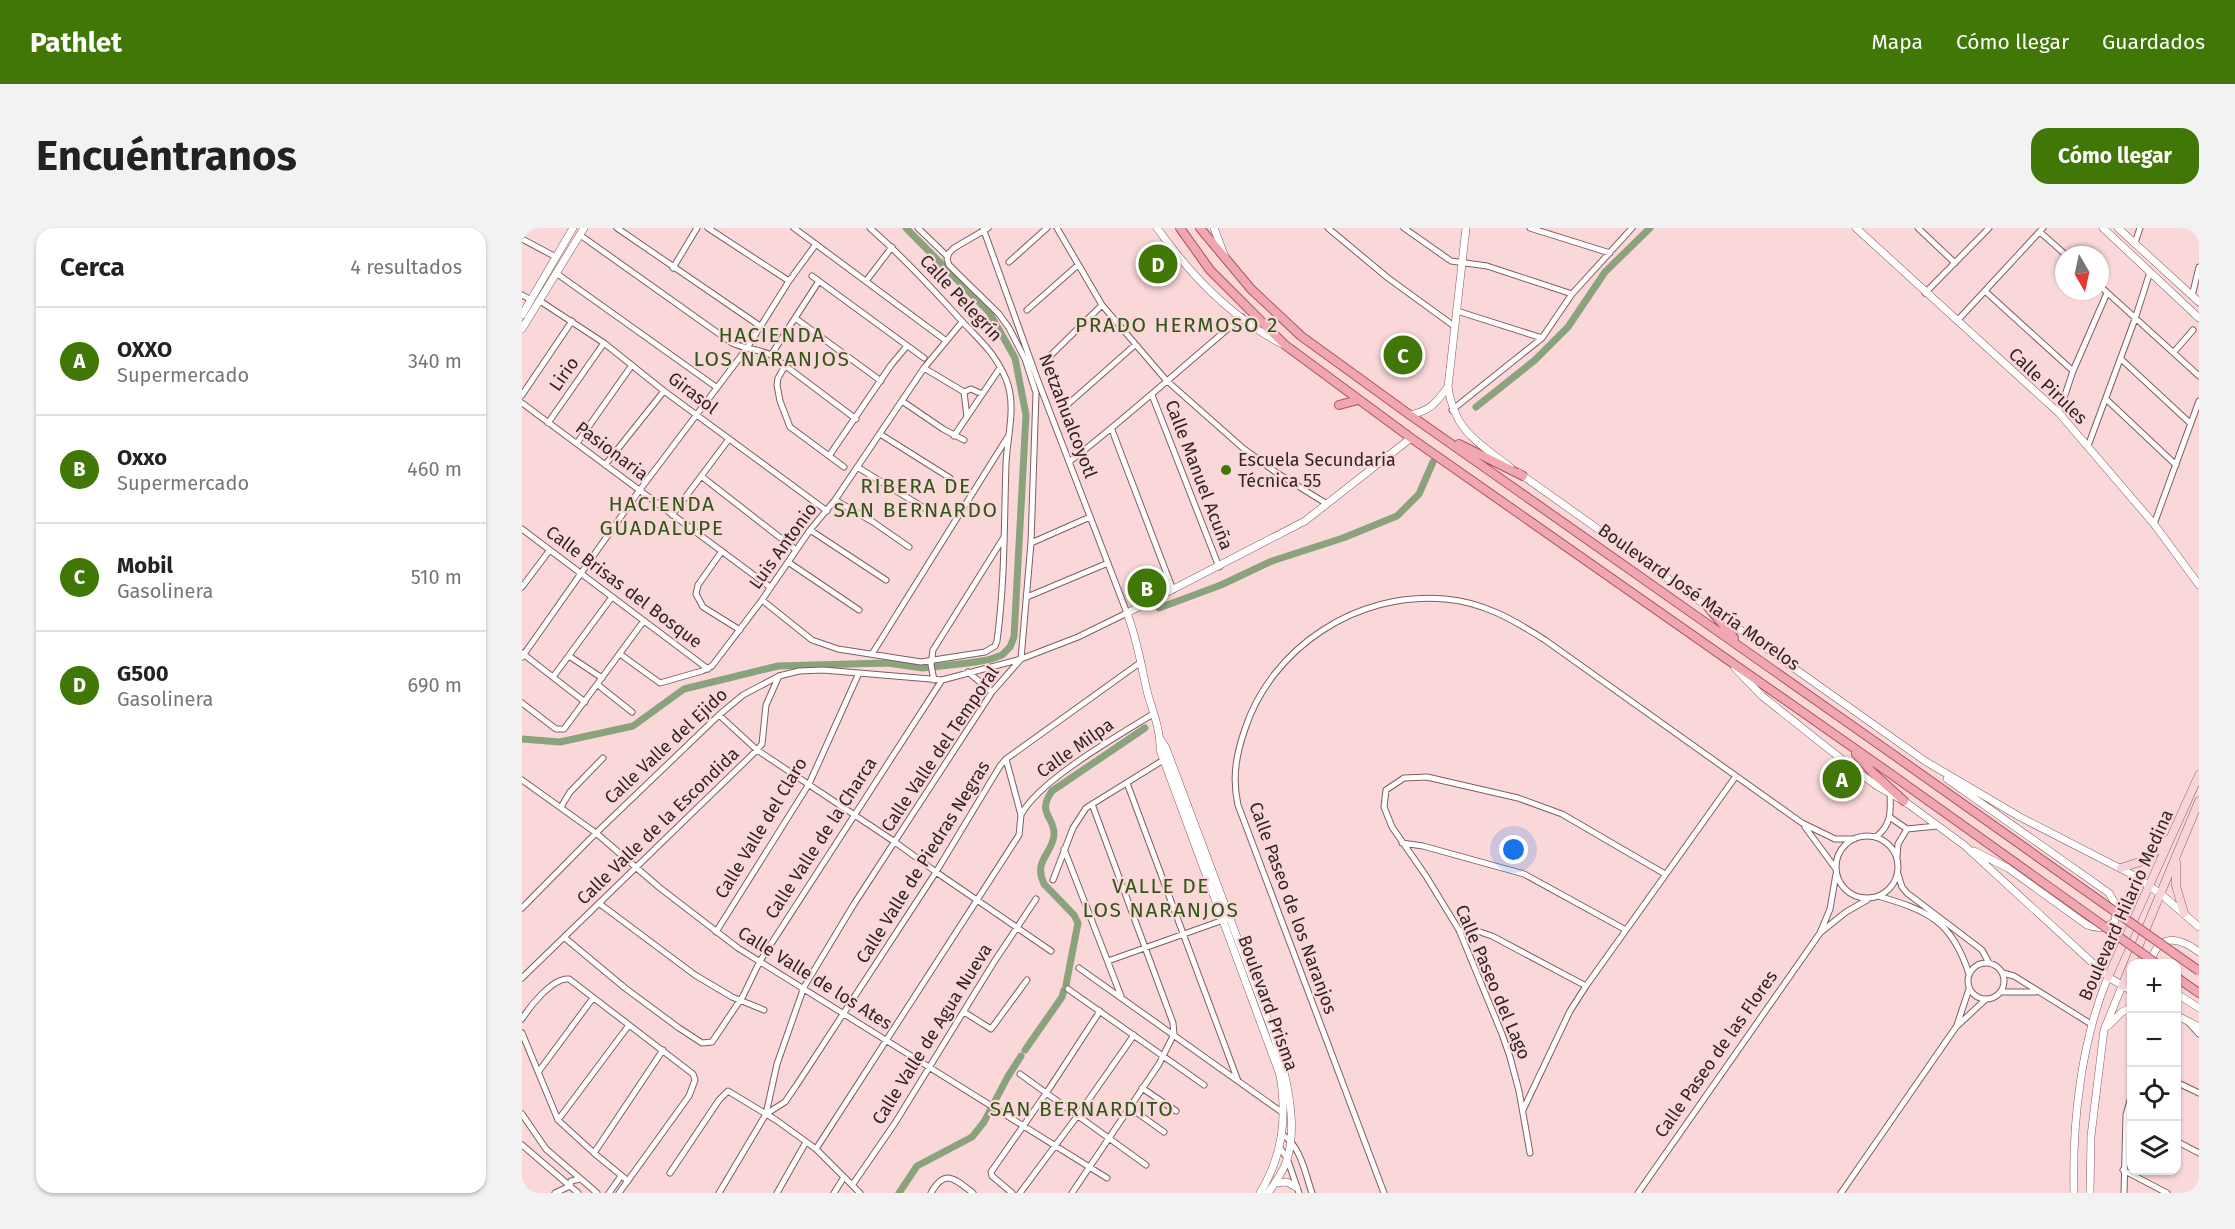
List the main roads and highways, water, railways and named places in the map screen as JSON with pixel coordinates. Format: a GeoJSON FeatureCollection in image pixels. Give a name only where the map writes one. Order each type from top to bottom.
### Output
{"type":"FeatureCollection","features":[{"type":"Feature","properties":{"kind":"main road","name":"Boulevard José María Morelos"},"geometry":{"type":"LineString","coordinates":[[1180,228],[1210,270],[1285,345],[1411,438],[2151,959]]}},
{"type":"Feature","properties":{"kind":"main road","name":"Boulevard José María Morelos"},"geometry":{"type":"LineString","coordinates":[[1200,228],[1251,289],[1288,325],[1410,415],[2199,971]]}},
{"type":"Feature","properties":{"kind":"main road"},"geometry":{"type":"LineString","coordinates":[[1339,405],[1359,400]]}},
{"type":"Feature","properties":{"kind":"main road"},"geometry":{"type":"LineString","coordinates":[[1432,430],[1523,476]]}},
{"type":"Feature","properties":{"kind":"main road"},"geometry":{"type":"LineString","coordinates":[[1708,607],[1742,648]]}},
{"type":"Feature","properties":{"kind":"main road"},"geometry":{"type":"LineString","coordinates":[[1846,742],[1904,801]]}},
{"type":"Feature","properties":{"kind":"main road","name":"Boulevard Hilario Medina"},"geometry":{"type":"LineString","coordinates":[[2108,977],[2199,775]]}},
{"type":"Feature","properties":{"kind":"main road","name":"Boulevard Hilario Medina"},"geometry":{"type":"LineString","coordinates":[[2122,986],[2199,801]]}},
{"type":"Feature","properties":{"kind":"main road"},"geometry":{"type":"LineString","coordinates":[[2121,868],[2146,860],[2174,834]]}},
{"type":"Feature","properties":{"kind":"main road"},"geometry":{"type":"LineString","coordinates":[[2178,850],[2176,886],[2184,913]]}},
{"type":"Feature","properties":{"kind":"main road"},"geometry":{"type":"LineString","coordinates":[[2181,980],[2199,993]]}},
{"type":"Feature","properties":{"kind":"waterway"},"geometry":{"type":"LineString","coordinates":[[522,739],[560,742],[633,726],[684,689],[778,666],[887,663],[923,668],[988,660],[1002,655],[1010,647],[1014,637],[1026,415],[1015,358],[989,312],[906,228]]}},
{"type":"Feature","properties":{"kind":"waterway"},"geometry":{"type":"LineString","coordinates":[[1476,407],[1535,360],[1568,327],[1605,272],[1650,228]]}},
{"type":"Feature","properties":{"kind":"waterway"},"geometry":{"type":"LineString","coordinates":[[1159,608],[1221,585],[1272,561],[1343,538],[1397,516],[1419,494],[1433,462]]}},
{"type":"Feature","properties":{"kind":"waterway"},"geometry":{"type":"LineString","coordinates":[[1066,985],[1078,923],[1074,915],[1044,884],[1041,876],[1042,863],[1053,842],[1054,835],[1046,805],[1052,791],[1145,728]]}},
{"type":"Feature","properties":{"kind":"waterway"},"geometry":{"type":"LineString","coordinates":[[1025,1050],[1062,997],[1064,990]]}},
{"type":"Feature","properties":{"kind":"waterway"},"geometry":{"type":"LineString","coordinates":[[899,1193],[917,1166],[972,1137],[984,1122],[1021,1056]]}},
{"type":"Feature","properties":{"kind":"place","name":"G500"},"geometry":{"type":"Point","coordinates":[1158,264]}},
{"type":"Feature","properties":{"kind":"place","name":"Mobil"},"geometry":{"type":"Point","coordinates":[1403,355]}},
{"type":"Feature","properties":{"kind":"place","name":"Escuela Secundaria Técnica 55"},"geometry":{"type":"Point","coordinates":[1226,470]}},
{"type":"Feature","properties":{"kind":"place","name":"Oxxo"},"geometry":{"type":"Point","coordinates":[1147,588]}},
{"type":"Feature","properties":{"kind":"place","name":"OXXO"},"geometry":{"type":"Point","coordinates":[1842,779]}},
{"type":"Feature","properties":{"kind":"district","name":"PRADO HERMOSO 2"},"geometry":{"type":"Point","coordinates":[1177,325]}},
{"type":"Feature","properties":{"kind":"district","name":"HACIENDA LOS NARANJOS"},"geometry":{"type":"Point","coordinates":[772,347]}},
{"type":"Feature","properties":{"kind":"district","name":"RIBERA DE SAN BERNARDO"},"geometry":{"type":"Point","coordinates":[916,498]}},
{"type":"Feature","properties":{"kind":"district","name":"HACIENDA GUADALUPE"},"geometry":{"type":"Point","coordinates":[662,516]}},
{"type":"Feature","properties":{"kind":"district","name":"VALLE DE LOS NARANJOS"},"geometry":{"type":"Point","coordinates":[1161,898]}},
{"type":"Feature","properties":{"kind":"district","name":"SAN BERNARDITO"},"geometry":{"type":"Point","coordinates":[1082,1109]}}]}
